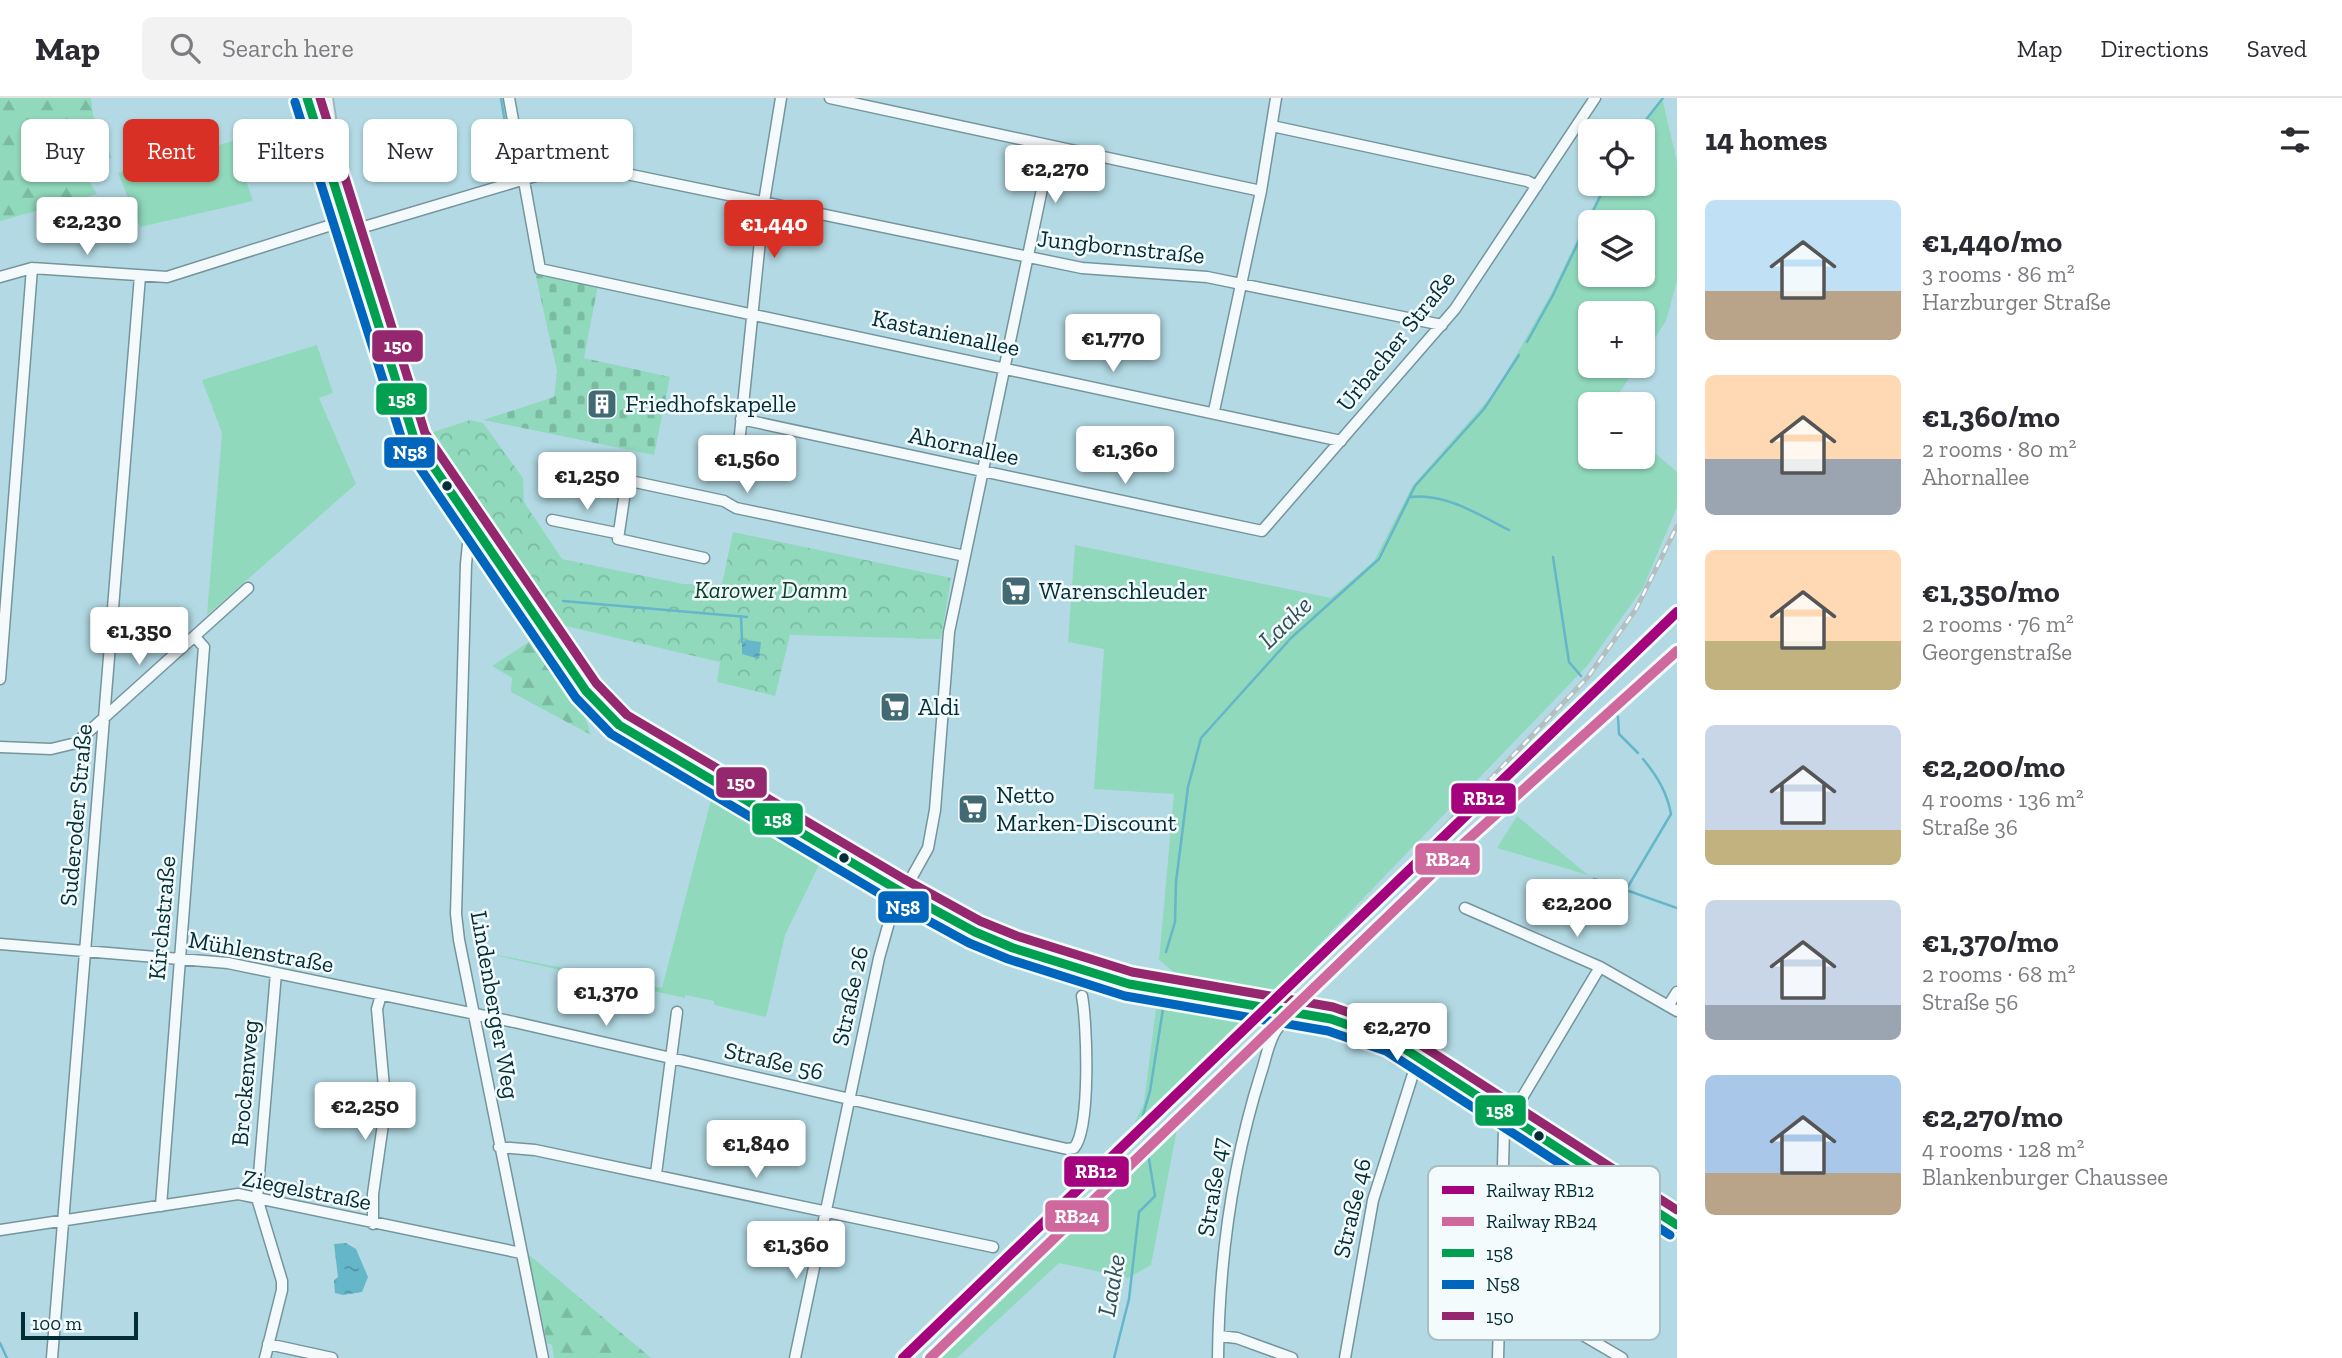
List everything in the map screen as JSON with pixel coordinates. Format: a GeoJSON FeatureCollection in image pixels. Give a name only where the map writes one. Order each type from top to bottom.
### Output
{"type":"FeatureCollection","features":[{"type":"Feature","properties":{"kind":"main road"},"geometry":{"type":"LineString","coordinates":[[307,98],[339,195]]}},
{"type":"Feature","properties":{"kind":"main road"},"geometry":{"type":"LineString","coordinates":[[326,98],[346,227],[414,438],[586,691],[619,725],[900,892],[975,932],[1052,963],[1156,990],[1296,1011],[1355,1025],[1391,1040],[1587,1166]]}},
{"type":"Feature","properties":{"kind":"main road"},"geometry":{"type":"LineString","coordinates":[[1660,1214],[1677,1225]]}},
{"type":"Feature","properties":{"kind":"street"},"geometry":{"type":"LineString","coordinates":[[509,98],[513,119]]}},
{"type":"Feature","properties":{"kind":"street"},"geometry":{"type":"LineString","coordinates":[[736,473],[764,202],[781,98]]}},
{"type":"Feature","properties":{"kind":"street"},"geometry":{"type":"LineString","coordinates":[[830,98],[1261,191]]}},
{"type":"Feature","properties":{"kind":"street"},"geometry":{"type":"LineString","coordinates":[[1214,411],[1261,191],[1276,98]]}},
{"type":"Feature","properties":{"kind":"street","name":"Urbacher Straße"},"geometry":{"type":"LineString","coordinates":[[1262,531],[1442,325],[1595,98]]}},
{"type":"Feature","properties":{"kind":"street"},"geometry":{"type":"LineString","coordinates":[[1272,126],[1528,181],[1537,186]]}},
{"type":"Feature","properties":{"kind":"street","name":"Straße 26"},"geometry":{"type":"LineString","coordinates":[[795,1358],[882,946],[900,892],[928,848],[935,810],[947,648],[1051,146]]}},
{"type":"Feature","properties":{"kind":"street","name":"Jungbornstraße"},"geometry":{"type":"LineString","coordinates":[[633,175],[1082,268],[1207,277],[1442,325]]}},
{"type":"Feature","properties":{"kind":"street","name":"Jungbornstraße"},"geometry":{"type":"LineString","coordinates":[[0,277],[32,268],[167,277],[515,182]]}},
{"type":"Feature","properties":{"kind":"street","name":"Kastanienallee"},"geometry":{"type":"LineString","coordinates":[[523,182],[540,269],[1214,411],[1341,441]]}},
{"type":"Feature","properties":{"kind":"street"},"geometry":{"type":"LineString","coordinates":[[0,679],[32,268]]}},
{"type":"Feature","properties":{"kind":"street","name":"Suderoder Straße"},"geometry":{"type":"LineString","coordinates":[[52,1358],[140,276]]}},
{"type":"Feature","properties":{"kind":"street","name":"Ahornallee"},"geometry":{"type":"LineString","coordinates":[[741,419],[1262,531]]}},
{"type":"Feature","properties":{"kind":"street"},"geometry":{"type":"LineString","coordinates":[[616,533],[626,485],[635,482],[724,501],[736,508],[965,556]]}},
{"type":"Feature","properties":{"kind":"street"},"geometry":{"type":"LineString","coordinates":[[552,520],[616,533],[622,542],[704,558]]}},
{"type":"Feature","properties":{"kind":"street","name":"Lindenberger Weg"},"geometry":{"type":"LineString","coordinates":[[480,533],[468,544],[466,564],[456,914],[471,1013],[543,1358]]}},
{"type":"Feature","properties":{"kind":"street"},"geometry":{"type":"LineString","coordinates":[[0,747],[62,749],[76,743],[248,587]]}},
{"type":"Feature","properties":{"kind":"street","name":"Kirchstraße"},"geometry":{"type":"LineString","coordinates":[[161,1206],[204,648],[195,637]]}},
{"type":"Feature","properties":{"kind":"street"},"geometry":{"type":"LineString","coordinates":[[1465,908],[1600,967],[1673,1008],[1677,992]]}},
{"type":"Feature","properties":{"kind":"street","name":"Mühlenstraße"},"geometry":{"type":"LineString","coordinates":[[0,944],[228,963],[471,1013]]}},
{"type":"Feature","properties":{"kind":"street"},"geometry":{"type":"LineString","coordinates":[[1503,1166],[1504,1128],[1509,1115],[1600,967]]}},
{"type":"Feature","properties":{"kind":"street","name":"Brockenweg"},"geometry":{"type":"LineString","coordinates":[[265,1358],[282,1281],[257,1198],[276,973]]}},
{"type":"Feature","properties":{"kind":"street"},"geometry":{"type":"LineString","coordinates":[[373,1224],[373,1194],[383,1124],[384,1087],[377,1009],[380,995]]}},
{"type":"Feature","properties":{"kind":"street","name":"Straße 56"},"geometry":{"type":"LineString","coordinates":[[471,1013],[1067,1149],[1074,1148],[1079,1141],[1086,1089],[1086,1028],[1082,996]]}},
{"type":"Feature","properties":{"kind":"street"},"geometry":{"type":"LineString","coordinates":[[656,1174],[677,1012]]}},
{"type":"Feature","properties":{"kind":"street","name":"Straße 47"},"geometry":{"type":"LineString","coordinates":[[1218,1358],[1232,1188],[1244,1126],[1278,1028]]}},
{"type":"Feature","properties":{"kind":"street","name":"Straße 46"},"geometry":{"type":"LineString","coordinates":[[1345,1358],[1373,1200],[1414,1071]]}},
{"type":"Feature","properties":{"kind":"street"},"geometry":{"type":"LineString","coordinates":[[499,1147],[526,1148],[656,1174],[993,1247]]}},
{"type":"Feature","properties":{"kind":"street","name":"Ziegelstraße"},"geometry":{"type":"LineString","coordinates":[[0,1230],[238,1194],[521,1253]]}},
{"type":"Feature","properties":{"kind":"street"},"geometry":{"type":"LineString","coordinates":[[1219,1336],[1237,1338],[1292,1358]]}},
{"type":"Feature","properties":{"kind":"street"},"geometry":{"type":"LineString","coordinates":[[1497,1358],[1498,1340]]}},
{"type":"Feature","properties":{"kind":"street"},"geometry":{"type":"LineString","coordinates":[[1591,1340],[1622,1358]]}},
{"type":"Feature","properties":{"kind":"street"},"geometry":{"type":"LineString","coordinates":[[268,1344],[332,1358]]}},
{"type":"Feature","properties":{"kind":"green space"},"geometry":{"type":"Polygon","coordinates":[[[0,98],[91,98],[95,119],[21,119],[21,182],[90,182],[97,194],[0,221],[0,98]]]}},
{"type":"Feature","properties":{"kind":"green space"},"geometry":{"type":"Polygon","coordinates":[[[1662,98],[1677,162],[1677,281],[1666,321],[1655,338],[1655,301],[1578,301],[1578,378],[1629,378],[1620,392],[1578,392],[1578,469],[1655,469],[1655,453],[1677,472],[1677,507],[1643,588],[1587,666],[1274,991],[1181,978],[1159,960],[1174,794],[1094,789],[1104,649],[1068,642],[1075,545],[1331,598],[1374,561],[1413,485],[1495,392],[1551,294],[1578,238],[1578,287],[1655,287],[1655,210],[1591,210],[1598,196],[1655,196],[1655,119],[1645,119],[1662,98]]]}},
{"type":"Feature","properties":{"kind":"green space"},"geometry":{"type":"Polygon","coordinates":[[[233,141],[233,182],[247,182],[253,201],[140,227],[118,173],[123,172],[123,182],[219,182],[219,145],[233,141]]]}},
{"type":"Feature","properties":{"kind":"green space"},"geometry":{"type":"Polygon","coordinates":[[[538,272],[598,285],[584,358],[670,377],[654,455],[483,420],[554,397],[557,371],[536,277],[538,272]]]}},
{"type":"Feature","properties":{"kind":"green space"},"geometry":{"type":"Polygon","coordinates":[[[317,345],[333,393],[319,398],[356,484],[207,615],[222,433],[202,380],[317,345]]]}},
{"type":"Feature","properties":{"kind":"green space","name":"Karower Damm"},"geometry":{"type":"Polygon","coordinates":[[[470,420],[483,423],[523,478],[524,502],[562,559],[683,584],[722,584],[733,532],[951,578],[941,639],[790,635],[775,696],[717,682],[720,662],[557,624],[463,479],[424,435],[470,420]]]}},
{"type":"Feature","properties":{"kind":"green space"},"geometry":{"type":"Polygon","coordinates":[[[532,640],[583,711],[591,735],[511,692],[512,678],[492,666],[532,640]]]}},
{"type":"Feature","properties":{"kind":"green space"},"geometry":{"type":"Polygon","coordinates":[[[712,796],[819,865],[785,935],[766,1017],[714,1005],[714,1001],[685,995],[685,998],[463,948],[662,988],[712,796]]]}},
{"type":"Feature","properties":{"kind":"green space"},"geometry":{"type":"Polygon","coordinates":[[[1517,816],[1588,875],[1497,848],[1517,816]]]}},
{"type":"Feature","properties":{"kind":"green space"},"geometry":{"type":"Polygon","coordinates":[[[1168,1001],[1231,1007],[1256,1018],[1137,1128],[1135,1122],[1144,1103],[1156,1008],[1168,1001]]]}},
{"type":"Feature","properties":{"kind":"green space"},"geometry":{"type":"Polygon","coordinates":[[[1178,1124],[1151,1265],[1128,1278],[1059,1263],[957,1358],[921,1358],[1030,1253],[1040,1255],[1178,1124]]]}},
{"type":"Feature","properties":{"kind":"green space"},"geometry":{"type":"Polygon","coordinates":[[[528,1254],[651,1358],[554,1358],[552,1345],[547,1343],[528,1254]]]}},
{"type":"Feature","properties":{"kind":"water"},"geometry":{"type":"Polygon","coordinates":[[[742,642],[761,642],[759,659],[742,654],[742,642]]]}},
{"type":"Feature","properties":{"kind":"water"},"geometry":{"type":"Polygon","coordinates":[[[346,1243],[356,1249],[368,1277],[362,1292],[343,1295],[335,1293],[334,1280],[338,1277],[334,1244],[346,1243]]]}},
{"type":"Feature","properties":{"kind":"waterway"},"geometry":{"type":"LineString","coordinates":[[501,98],[504,119]]}},
{"type":"Feature","properties":{"kind":"waterway","name":"Laake"},"geometry":{"type":"LineString","coordinates":[[1646,119],[1663,98]]}},
{"type":"Feature","properties":{"kind":"waterway","name":"Laake"},"geometry":{"type":"LineString","coordinates":[[1527,342],[1553,295],[1600,196]]}},
{"type":"Feature","properties":{"kind":"waterway","name":"Laake"},"geometry":{"type":"LineString","coordinates":[[1166,952],[1175,922],[1176,882],[1188,787],[1201,738],[1291,638],[1379,559],[1415,486],[1484,409],[1519,355]]}},
{"type":"Feature","properties":{"kind":"waterway"},"geometry":{"type":"LineString","coordinates":[[1411,497],[1437,498],[1449,502],[1509,530]]}},
{"type":"Feature","properties":{"kind":"waterway"},"geometry":{"type":"LineString","coordinates":[[1553,557],[1569,662],[1581,676]]}},
{"type":"Feature","properties":{"kind":"waterway"},"geometry":{"type":"LineString","coordinates":[[563,601],[747,617]]}},
{"type":"Feature","properties":{"kind":"waterway"},"geometry":{"type":"LineString","coordinates":[[741,616],[742,642]]}},
{"type":"Feature","properties":{"kind":"waterway"},"geometry":{"type":"LineString","coordinates":[[1607,705],[1618,717],[1619,734],[1638,753]]}},
{"type":"Feature","properties":{"kind":"waterway"},"geometry":{"type":"LineString","coordinates":[[1643,759],[1661,785],[1671,814],[1626,890],[1677,908]]}},
{"type":"Feature","properties":{"kind":"waterway"},"geometry":{"type":"LineString","coordinates":[[1594,879],[1626,890]]}},
{"type":"Feature","properties":{"kind":"waterway","name":"Laake"},"geometry":{"type":"LineString","coordinates":[[1141,1122],[1150,1091],[1163,1009]]}},
{"type":"Feature","properties":{"kind":"waterway","name":"Laake"},"geometry":{"type":"LineString","coordinates":[[1114,1358],[1129,1299],[1139,1212],[1155,1196],[1146,1141]]}},
{"type":"Feature","properties":{"kind":"waterway"},"geometry":{"type":"LineString","coordinates":[[0,1343],[7,1358]]}},
{"type":"Feature","properties":{"kind":"railway"},"geometry":{"type":"LineString","coordinates":[[1324,953],[1588,677],[1636,609],[1677,526]]}},
{"type":"Feature","properties":{"kind":"rail line","name":"RB12"},"geometry":{"type":"LineString","coordinates":[[903,1358],[1677,612]]}},
{"type":"Feature","properties":{"kind":"rail line","name":"RB24"},"geometry":{"type":"LineString","coordinates":[[930,1358],[1463,844],[1677,651]]}},
{"type":"Feature","properties":{"kind":"transit line","name":"158"},"geometry":{"type":"LineString","coordinates":[[307,98],[414,438],[586,691],[619,725],[898,890],[975,932],[1013,948],[1129,984],[1331,1019],[1391,1040],[1586,1166]]}},
{"type":"Feature","properties":{"kind":"transit line","name":"150"},"geometry":{"type":"LineString","coordinates":[[320,98],[425,433],[596,683],[627,715],[980,921],[1017,936],[1132,972],[1333,1007],[1396,1029],[1609,1166]]}},
{"type":"Feature","properties":{"kind":"transit line","name":"N58"},"geometry":{"type":"LineString","coordinates":[[295,102],[403,443],[576,698],[611,734],[892,901],[969,943],[1008,959],[1125,996],[1328,1031],[1386,1051],[1564,1166]]}},
{"type":"Feature","properties":{"kind":"transit line","name":"150"},"geometry":{"type":"LineString","coordinates":[[1660,1199],[1677,1210]]}},
{"type":"Feature","properties":{"kind":"transit line","name":"158"},"geometry":{"type":"LineString","coordinates":[[1660,1214],[1677,1225]]}},
{"type":"Feature","properties":{"kind":"transit line","name":"N58"},"geometry":{"type":"LineString","coordinates":[[1660,1229],[1670,1235]]}},
{"type":"Feature","properties":{"kind":"place","name":"Friedhofskapelle"},"geometry":{"type":"Point","coordinates":[602,404]}},
{"type":"Feature","properties":{"kind":"place","name":"Warenschleuder"},"geometry":{"type":"Point","coordinates":[1016,591]}},
{"type":"Feature","properties":{"kind":"place","name":"Aldi"},"geometry":{"type":"Point","coordinates":[895,707]}},
{"type":"Feature","properties":{"kind":"place","name":"Netto Marken-Discount"},"geometry":{"type":"Point","coordinates":[973,809]}}]}
